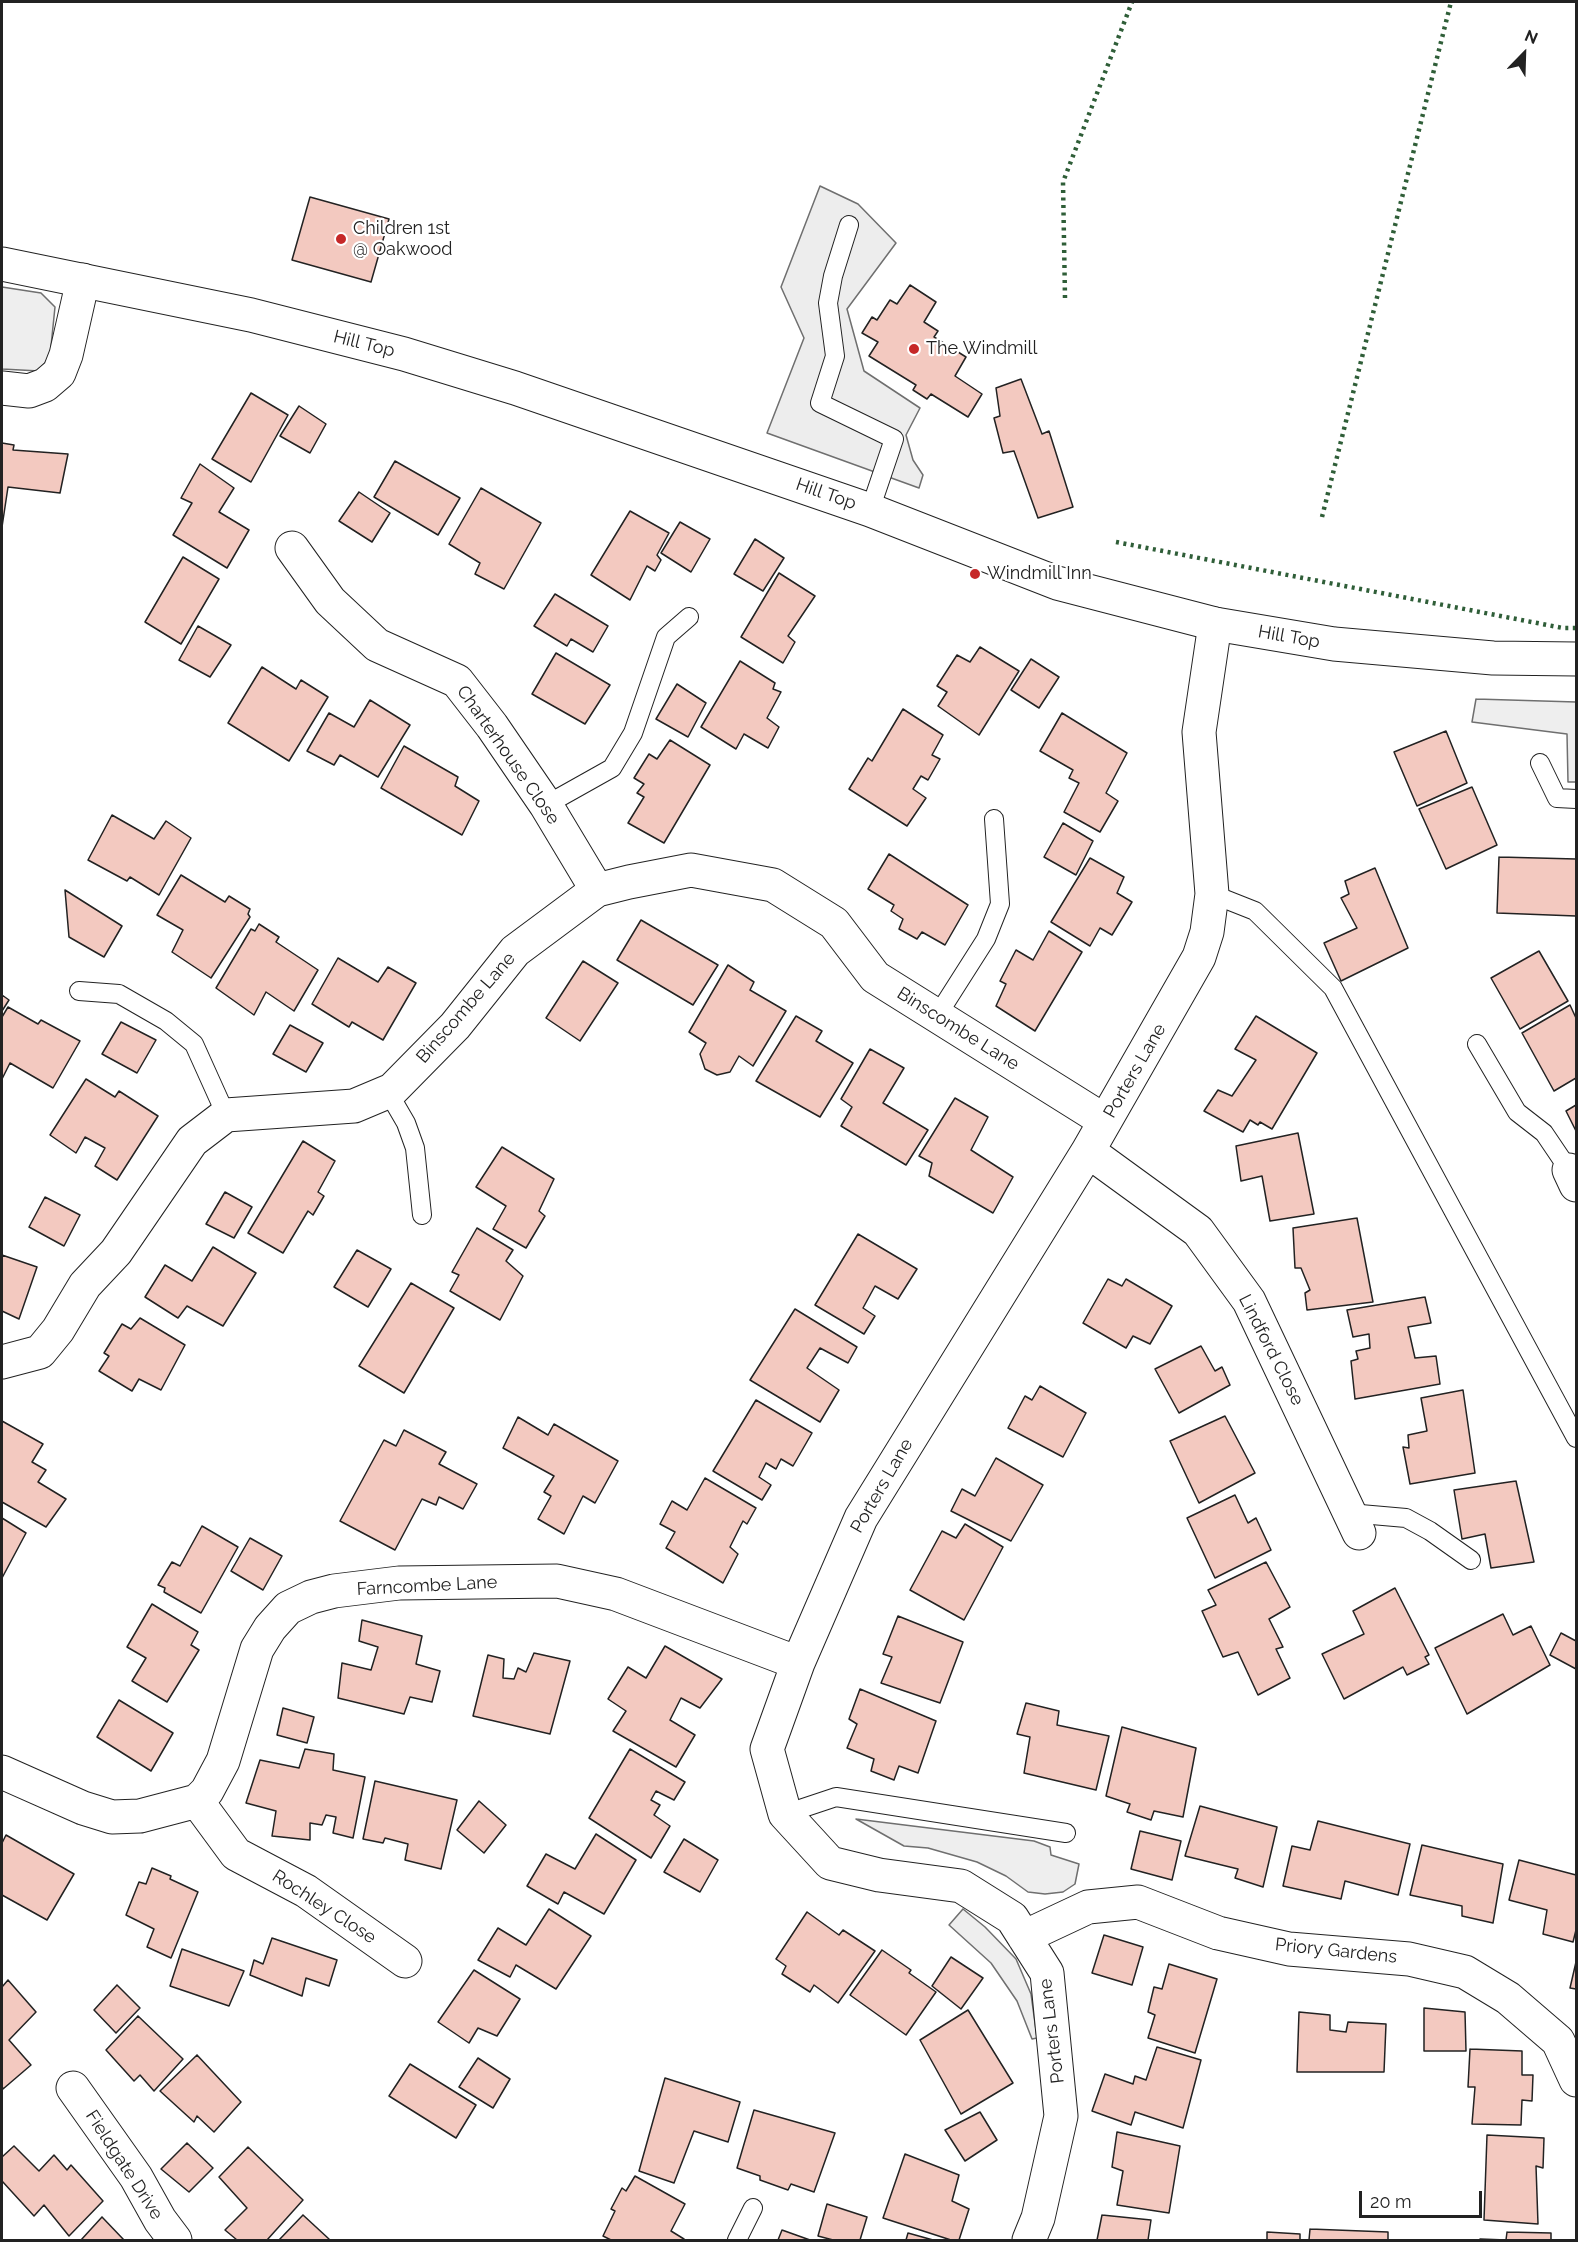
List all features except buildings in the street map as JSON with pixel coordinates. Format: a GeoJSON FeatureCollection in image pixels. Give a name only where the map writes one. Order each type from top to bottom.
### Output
{"type":"FeatureCollection","features":[{"type":"Feature","properties":{"kind":"street","name":"Hill Top"},"geometry":{"type":"LineString","coordinates":[[2,264],[251,315],[404,354],[588,412],[870,510],[1057,583],[1215,624],[1334,644],[1493,658],[1576,659]]}},
{"type":"Feature","properties":{"kind":"street"},"geometry":{"type":"LineString","coordinates":[[2,388],[30,391],[45,385],[59,373],[66,355],[83,280]]}},
{"type":"Feature","properties":{"kind":"street","name":"Charterhouse Close"},"geometry":{"type":"LineString","coordinates":[[292,548],[330,601],[377,645],[458,681],[546,805],[597,890]]}},
{"type":"Feature","properties":{"kind":"street","name":"Porters Lane"},"geometry":{"type":"LineString","coordinates":[[1029,2241],[1038,2218],[1061,2116],[1047,1973],[1012,1918],[961,1886],[879,1875],[830,1863],[785,1814],[767,1749],[798,1663],[861,1518],[1088,1151],[1199,957],[1207,932],[1212,894],[1199,732],[1215,624]]}},
{"type":"Feature","properties":{"kind":"street","name":"Binscombe Lane"},"geometry":{"type":"LineString","coordinates":[[225,1115],[354,1106],[392,1090],[455,1026],[515,951],[597,890],[691,870],[773,885],[834,923],[875,977],[1105,1121]]}},
{"type":"Feature","properties":{"kind":"street"},"geometry":{"type":"LineString","coordinates":[[2,1362],[40,1352],[58,1330],[85,1285],[116,1252],[192,1141],[225,1115]]}},
{"type":"Feature","properties":{"kind":"street","name":"Lindford Close"},"geometry":{"type":"LineString","coordinates":[[1088,1151],[1198,1231],[1249,1301],[1354,1523]]}},
{"type":"Feature","properties":{"kind":"street","name":"Farncombe Lane"},"geometry":{"type":"LineString","coordinates":[[197,1801],[207,1791],[223,1761],[257,1649],[270,1628],[288,1608],[311,1597],[334,1591],[399,1583],[557,1581],[616,1594],[798,1663]]}},
{"type":"Feature","properties":{"kind":"street"},"geometry":{"type":"LineString","coordinates":[[2,1772],[83,1808],[112,1817],[140,1816],[197,1801]]}},
{"type":"Feature","properties":{"kind":"street","name":"Rochley Close"},"geometry":{"type":"LineString","coordinates":[[197,1801],[236,1854],[306,1891],[405,1961]]}},
{"type":"Feature","properties":{"kind":"street","name":"Priory Gardens"},"geometry":{"type":"LineString","coordinates":[[1024,1937],[1088,1907],[1138,1902],[1218,1934],[1288,1950],[1409,1959],[1465,1972],[1567,2037],[1576,2080]]}},
{"type":"Feature","properties":{"kind":"street","name":"Fieldgate Drive"},"geometry":{"type":"LineString","coordinates":[[74,2088],[136,2177],[160,2220],[175,2241]]}},
{"type":"Feature","properties":{"kind":"lane"},"geometry":{"type":"LineString","coordinates":[[849,225],[833,276],[828,303],[835,356],[820,403],[894,439],[870,510]]}},
{"type":"Feature","properties":{"kind":"lane"},"geometry":{"type":"LineString","coordinates":[[546,805],[612,768],[633,733],[666,637],[689,617]]}},
{"type":"Feature","properties":{"kind":"lane"},"geometry":{"type":"LineString","coordinates":[[1540,763],[1557,798],[1576,799]]}},
{"type":"Feature","properties":{"kind":"lane"},"geometry":{"type":"LineString","coordinates":[[937,1016],[986,939],[1000,904],[994,819]]}},
{"type":"Feature","properties":{"kind":"lane"},"geometry":{"type":"LineString","coordinates":[[1212,894],[1256,911],[1334,988],[1576,1438]]}},
{"type":"Feature","properties":{"kind":"lane"},"geometry":{"type":"LineString","coordinates":[[79,991],[119,994],[165,1021],[194,1044],[225,1115]]}},
{"type":"Feature","properties":{"kind":"lane"},"geometry":{"type":"LineString","coordinates":[[1477,1044],[1517,1112],[1544,1133],[1573,1178]]}},
{"type":"Feature","properties":{"kind":"lane"},"geometry":{"type":"LineString","coordinates":[[388,1092],[406,1123],[415,1148],[422,1215]]}},
{"type":"Feature","properties":{"kind":"lane"},"geometry":{"type":"LineString","coordinates":[[1354,1523],[1406,1518],[1471,1560]]}},
{"type":"Feature","properties":{"kind":"lane"},"geometry":{"type":"LineString","coordinates":[[785,1814],[836,1797],[1066,1833]]}},
{"type":"Feature","properties":{"kind":"lane"},"geometry":{"type":"LineString","coordinates":[[737,2241],[753,2208]]}},
{"type":"Feature","properties":{"kind":"shaded area"},"geometry":{"type":"Polygon","coordinates":[[[820,186],[858,204],[896,243],[847,309],[864,371],[920,408],[906,435],[913,460],[923,475],[919,488],[767,433],[804,338],[781,287],[820,186]]]}},
{"type":"Feature","properties":{"kind":"shaded area"},"geometry":{"type":"Polygon","coordinates":[[[2,287],[41,293],[55,307],[50,356],[39,371],[2,369],[2,287]]]}},
{"type":"Feature","properties":{"kind":"shaded area"},"geometry":{"type":"Polygon","coordinates":[[[1476,699],[1576,702],[1576,782],[1568,782],[1567,734],[1472,722],[1476,699]]]}},
{"type":"Feature","properties":{"kind":"shaded area"},"geometry":{"type":"Polygon","coordinates":[[[856,1819],[1034,1841],[1050,1847],[1051,1855],[1079,1864],[1075,1884],[1063,1892],[1045,1894],[1028,1892],[1006,1876],[977,1862],[928,1848],[904,1846],[856,1819]]]}},
{"type":"Feature","properties":{"kind":"shaded area"},"geometry":{"type":"Polygon","coordinates":[[[963,1909],[985,1927],[1016,1959],[1031,1994],[1037,2038],[1032,2039],[1017,2001],[991,1963],[949,1925],[963,1909]]]}},
{"type":"Feature","properties":{"kind":"hedge"},"geometry":{"type":"LineString","coordinates":[[1065,298],[1063,182],[1132,2]]}},
{"type":"Feature","properties":{"kind":"hedge"},"geometry":{"type":"LineString","coordinates":[[1322,517],[1451,2]]}},
{"type":"Feature","properties":{"kind":"hedge"},"geometry":{"type":"LineString","coordinates":[[1116,542],[1563,628],[1576,628]]}},
{"type":"Feature","properties":{"kind":"place","name":"Children 1st @ Oakwood"},"geometry":{"type":"Point","coordinates":[341,239]}},
{"type":"Feature","properties":{"kind":"place","name":"The Windmill"},"geometry":{"type":"Point","coordinates":[914,349]}},
{"type":"Feature","properties":{"kind":"place","name":"Windmill Inn"},"geometry":{"type":"Point","coordinates":[975,574]}}]}
